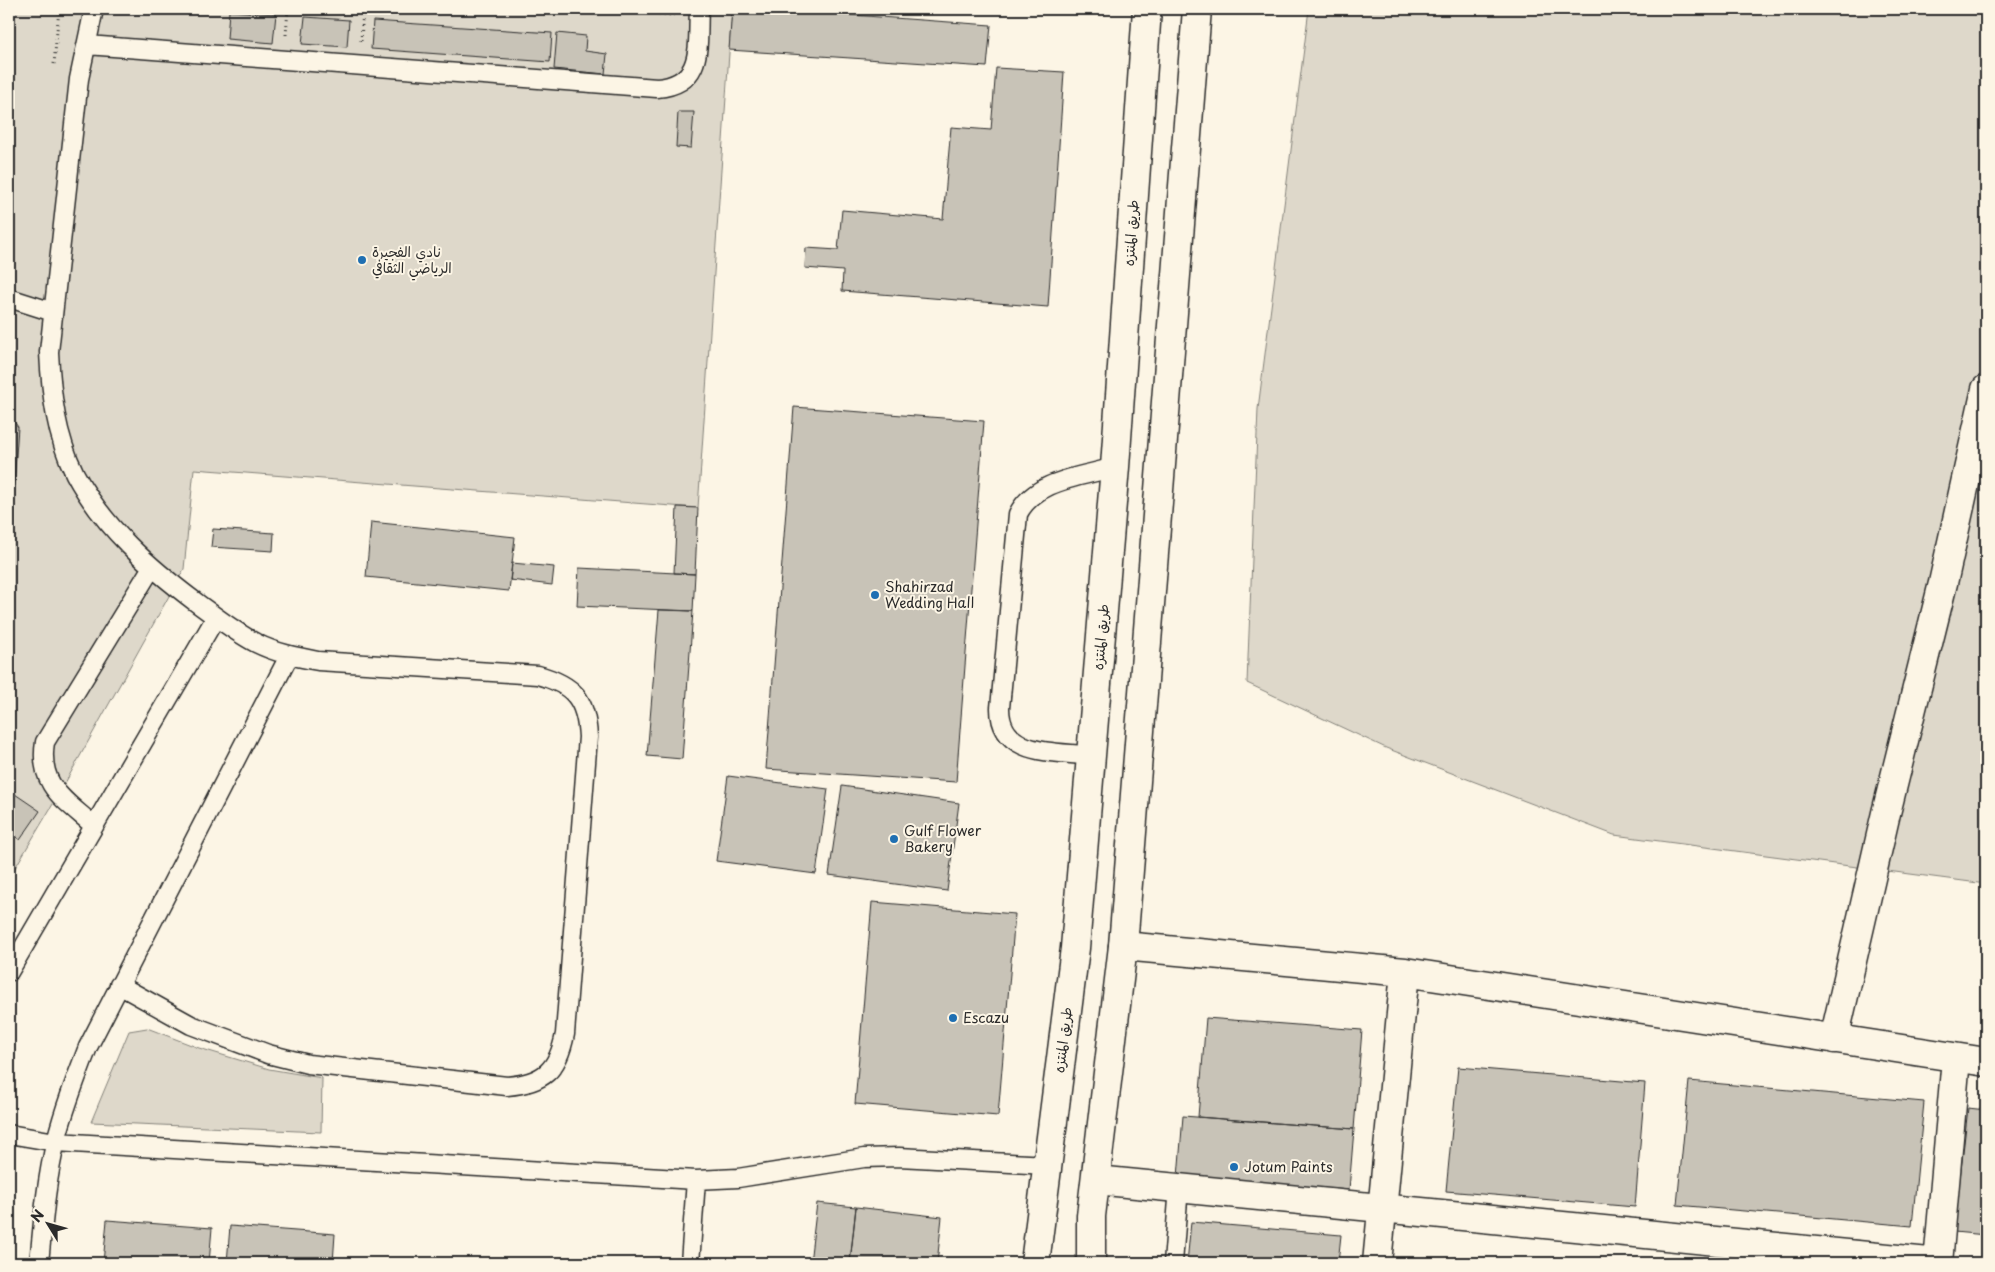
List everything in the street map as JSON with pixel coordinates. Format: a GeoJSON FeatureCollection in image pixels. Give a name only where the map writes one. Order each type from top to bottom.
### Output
{"type":"FeatureCollection","features":[{"type":"Feature","properties":{"kind":"street","name":"طريق المنتزه"},"geometry":{"type":"LineString","coordinates":[[1035,1263],[1075,948],[1115,467],[1147,9]]}},
{"type":"Feature","properties":{"kind":"street"},"geometry":{"type":"LineString","coordinates":[[1091,1263],[1091,1216],[1123,946],[1197,9]]}},
{"type":"Feature","properties":{"kind":"street"},"geometry":{"type":"LineString","coordinates":[[1834,1039],[1884,822],[1943,583],[1986,389]]}},
{"type":"Feature","properties":{"kind":"street"},"geometry":{"type":"LineString","coordinates":[[1123,946],[1405,972],[1986,1062]]}},
{"type":"Feature","properties":{"kind":"street"},"geometry":{"type":"LineString","coordinates":[[1377,1263],[1405,972]]}},
{"type":"Feature","properties":{"kind":"street"},"geometry":{"type":"LineString","coordinates":[[1096,1180],[1938,1263],[1956,1058]]}},
{"type":"Feature","properties":{"kind":"lane"},"geometry":{"type":"LineString","coordinates":[[94,9],[79,79],[49,352],[51,394],[60,434],[75,473],[96,508],[116,534],[152,567],[216,617],[258,644],[289,656],[318,661],[538,676],[559,681],[577,695],[587,715],[588,737],[565,1034],[561,1055],[548,1073],[529,1084],[507,1086],[308,1064],[268,1054],[221,1037],[154,1006],[119,985]]}},
{"type":"Feature","properties":{"kind":"lane"},"geometry":{"type":"LineString","coordinates":[[87,45],[657,88],[669,87],[685,78],[695,63],[699,13]]}},
{"type":"Feature","properties":{"kind":"lane"},"geometry":{"type":"LineString","coordinates":[[9,298],[53,312]]}},
{"type":"Feature","properties":{"kind":"lane"},"geometry":{"type":"LineString","coordinates":[[1091,756],[1025,747],[1013,742],[1005,732],[1000,721],[1015,527],[1021,508],[1032,494],[1043,487],[1115,467]]}},
{"type":"Feature","properties":{"kind":"lane"},"geometry":{"type":"LineString","coordinates":[[94,826],[50,783],[44,770],[45,742],[152,567]]}},
{"type":"Feature","properties":{"kind":"lane"},"geometry":{"type":"LineString","coordinates":[[9,972],[216,617]]}},
{"type":"Feature","properties":{"kind":"lane"},"geometry":{"type":"LineString","coordinates":[[39,1263],[44,1208],[56,1142],[70,1094],[88,1047],[289,656]]}},
{"type":"Feature","properties":{"kind":"lane"},"geometry":{"type":"LineString","coordinates":[[9,1134],[56,1142],[696,1180],[738,1178],[828,1162],[890,1157],[1048,1165]]}},
{"type":"Feature","properties":{"kind":"lane"},"geometry":{"type":"LineString","coordinates":[[690,1263],[696,1180]]}},
{"type":"Feature","properties":{"kind":"lane"},"geometry":{"type":"LineString","coordinates":[[1173,1263],[1179,1187]]}},
{"type":"Feature","properties":{"kind":"path"},"geometry":{"type":"LineString","coordinates":[[359,66],[363,9]]}},
{"type":"Feature","properties":{"kind":"path"},"geometry":{"type":"LineString","coordinates":[[604,9],[699,13]]}},
{"type":"Feature","properties":{"kind":"shaded area","name":"نادي الفجيرة الرياضي الثقافي"},"geometry":{"type":"Polygon","coordinates":[[[9,9],[732,9],[698,508],[194,469],[184,569],[59,794],[9,878],[9,9]]]}},
{"type":"Feature","properties":{"kind":"shaded area"},"geometry":{"type":"Polygon","coordinates":[[[1309,9],[1986,9],[1986,884],[1614,835],[1386,748],[1247,683],[1258,409],[1309,9]]]}},
{"type":"Feature","properties":{"kind":"shaded area"},"geometry":{"type":"Polygon","coordinates":[[[147,1028],[199,1048],[269,1069],[322,1078],[321,1132],[91,1122],[129,1031],[147,1028]]]}},
{"type":"Feature","properties":{"kind":"building"},"geometry":{"type":"Polygon","coordinates":[[[732,9],[768,9],[991,25],[987,67],[729,50],[732,9]]]}},
{"type":"Feature","properties":{"kind":"building"},"geometry":{"type":"Polygon","coordinates":[[[229,11],[276,14],[273,43],[227,39],[229,11]]]}},
{"type":"Feature","properties":{"kind":"building"},"geometry":{"type":"Polygon","coordinates":[[[305,17],[349,20],[347,47],[302,44],[305,17]]]}},
{"type":"Feature","properties":{"kind":"building"},"geometry":{"type":"Polygon","coordinates":[[[373,21],[552,33],[550,62],[371,49],[373,21]]]}},
{"type":"Feature","properties":{"kind":"building"},"geometry":{"type":"Polygon","coordinates":[[[557,33],[586,36],[585,51],[607,54],[605,74],[554,69],[557,33]]]}},
{"type":"Feature","properties":{"kind":"building"},"geometry":{"type":"Polygon","coordinates":[[[996,68],[1064,72],[1048,307],[842,291],[843,271],[805,268],[806,248],[838,250],[842,210],[943,219],[951,127],[991,130],[996,68]]]}},
{"type":"Feature","properties":{"kind":"building"},"geometry":{"type":"Polygon","coordinates":[[[678,112],[694,112],[691,148],[676,147],[678,112]]]}},
{"type":"Feature","properties":{"kind":"building","name":"Shahirzad Wedding Hall"},"geometry":{"type":"Polygon","coordinates":[[[794,407],[984,421],[956,782],[766,769],[794,407]]]}},
{"type":"Feature","properties":{"kind":"building"},"geometry":{"type":"Polygon","coordinates":[[[9,415],[18,427],[9,555],[9,415]]]}},
{"type":"Feature","properties":{"kind":"building"},"geometry":{"type":"Polygon","coordinates":[[[677,507],[698,508],[695,574],[674,573],[677,507]]]}},
{"type":"Feature","properties":{"kind":"building"},"geometry":{"type":"Polygon","coordinates":[[[371,522],[515,537],[509,591],[366,577],[371,522]]]}},
{"type":"Feature","properties":{"kind":"building"},"geometry":{"type":"Polygon","coordinates":[[[213,529],[274,533],[273,551],[211,547],[213,529]]]}},
{"type":"Feature","properties":{"kind":"building"},"geometry":{"type":"Polygon","coordinates":[[[512,563],[554,567],[552,585],[510,580],[512,563]]]}},
{"type":"Feature","properties":{"kind":"building"},"geometry":{"type":"Polygon","coordinates":[[[579,568],[695,574],[693,611],[577,606],[579,568]]]}},
{"type":"Feature","properties":{"kind":"building"},"geometry":{"type":"Polygon","coordinates":[[[659,610],[693,611],[682,759],[647,756],[659,610]]]}},
{"type":"Feature","properties":{"kind":"building"},"geometry":{"type":"Polygon","coordinates":[[[728,776],[828,789],[816,874],[716,861],[728,776]]]}},
{"type":"Feature","properties":{"kind":"building","name":"Gulf Flower Bakery"},"geometry":{"type":"Polygon","coordinates":[[[842,786],[959,803],[947,891],[829,875],[842,786]]]}},
{"type":"Feature","properties":{"kind":"building"},"geometry":{"type":"Polygon","coordinates":[[[9,790],[40,811],[20,840],[9,832],[9,790]]]}},
{"type":"Feature","properties":{"kind":"building"},"geometry":{"type":"Polygon","coordinates":[[[872,902],[1015,914],[998,1116],[855,1104],[872,902]]]}},
{"type":"Feature","properties":{"kind":"building"},"geometry":{"type":"Polygon","coordinates":[[[1206,1018],[1362,1030],[1354,1129],[1198,1117],[1206,1018]]]}},
{"type":"Feature","properties":{"kind":"building"},"geometry":{"type":"Polygon","coordinates":[[[1458,1067],[1645,1083],[1635,1207],[1446,1191],[1458,1067]]]}},
{"type":"Feature","properties":{"kind":"building"},"geometry":{"type":"Polygon","coordinates":[[[1689,1081],[1924,1102],[1912,1226],[1677,1205],[1689,1081]]]}},
{"type":"Feature","properties":{"kind":"building"},"geometry":{"type":"Polygon","coordinates":[[[1968,1108],[1986,1110],[1986,1235],[1954,1232],[1968,1108]]]}},
{"type":"Feature","properties":{"kind":"building"},"geometry":{"type":"Polygon","coordinates":[[[1183,1116],[1354,1129],[1349,1190],[1178,1177],[1183,1116]]]}},
{"type":"Feature","properties":{"kind":"building"},"geometry":{"type":"Polygon","coordinates":[[[817,1203],[856,1207],[850,1263],[810,1263],[817,1203]]]}},
{"type":"Feature","properties":{"kind":"building"},"geometry":{"type":"Polygon","coordinates":[[[856,1207],[942,1217],[937,1263],[850,1262],[856,1207]]]}},
{"type":"Feature","properties":{"kind":"building"},"geometry":{"type":"Polygon","coordinates":[[[107,1220],[212,1228],[209,1263],[103,1263],[107,1220]]]}},
{"type":"Feature","properties":{"kind":"building"},"geometry":{"type":"Polygon","coordinates":[[[1191,1222],[1341,1235],[1338,1263],[1187,1263],[1191,1222]]]}},
{"type":"Feature","properties":{"kind":"building"},"geometry":{"type":"Polygon","coordinates":[[[230,1226],[335,1234],[333,1263],[227,1263],[230,1226]]]}},
{"type":"Feature","properties":{"kind":"place","name":"نادي الفجيرة الرياضي الثقافي"},"geometry":{"type":"Point","coordinates":[362,260]}},
{"type":"Feature","properties":{"kind":"place","name":"Shahirzad Wedding Hall"},"geometry":{"type":"Point","coordinates":[875,595]}},
{"type":"Feature","properties":{"kind":"place","name":"Gulf Flower Bakery"},"geometry":{"type":"Point","coordinates":[894,839]}},
{"type":"Feature","properties":{"kind":"place","name":"Escazu"},"geometry":{"type":"Point","coordinates":[953,1018]}},
{"type":"Feature","properties":{"kind":"place","name":"Jotum Paints"},"geometry":{"type":"Point","coordinates":[1234,1167]}}]}
